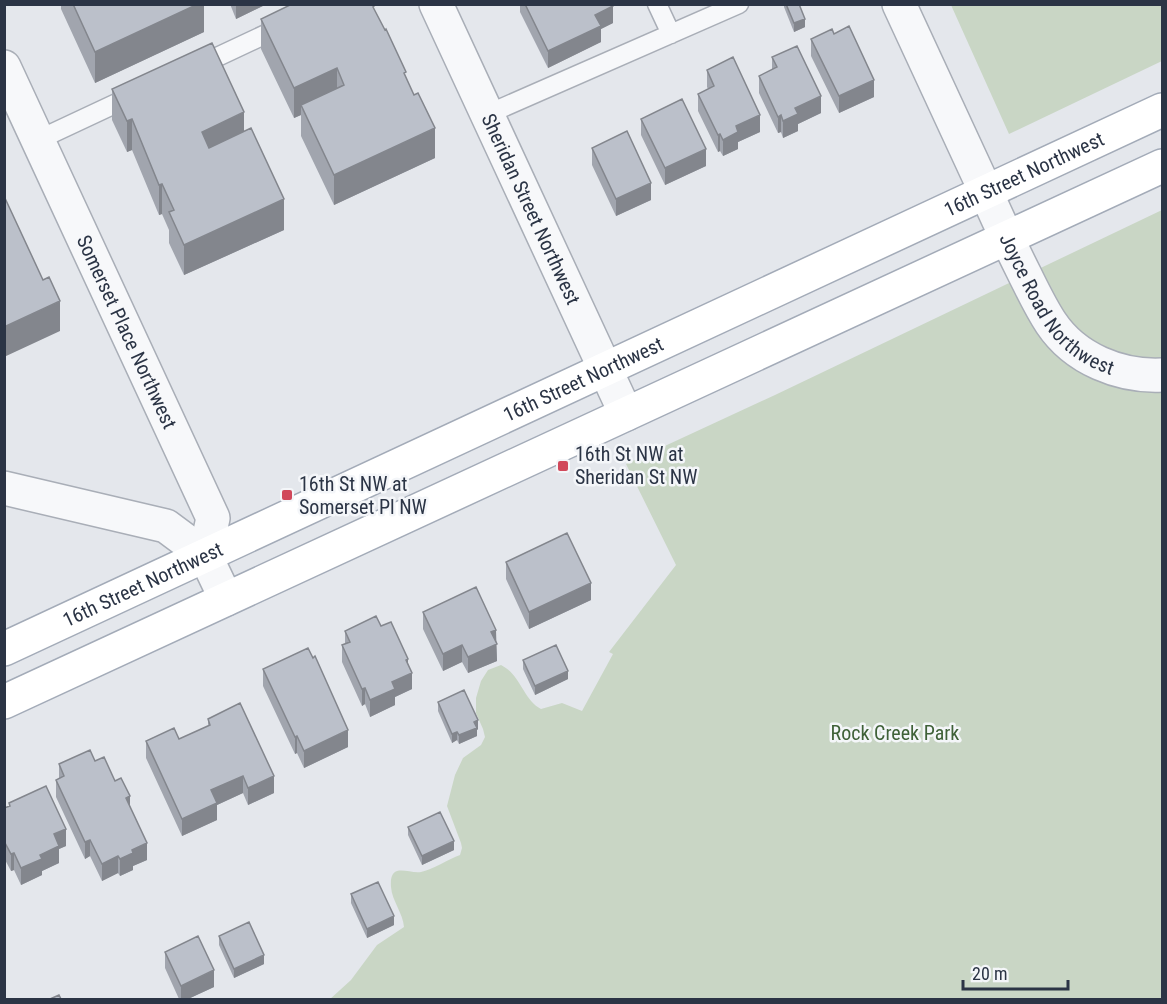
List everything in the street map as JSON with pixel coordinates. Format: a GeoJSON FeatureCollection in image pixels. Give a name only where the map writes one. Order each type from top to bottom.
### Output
{"type":"FeatureCollection","features":[{"type":"Feature","properties":{"kind":"main road","name":"16th Street Northwest"},"geometry":{"type":"LineString","coordinates":[[4,649],[1162,110]]}},
{"type":"Feature","properties":{"kind":"main road"},"geometry":{"type":"LineString","coordinates":[[4,702],[1162,166]]}},
{"type":"Feature","properties":{"kind":"street","name":"Sheridan Street Northwest"},"geometry":{"type":"LineString","coordinates":[[436,4],[626,414]]}},
{"type":"Feature","properties":{"kind":"street","name":"Joyce Road Northwest"},"geometry":{"type":"LineString","coordinates":[[899,4],[1007,238],[1046,315],[1059,334],[1090,358],[1117,370],[1141,375],[1162,375]]}},
{"type":"Feature","properties":{"kind":"street","name":"Somerset Place Northwest"},"geometry":{"type":"LineString","coordinates":[[4,67],[213,518],[205,555]]}},
{"type":"Feature","properties":{"kind":"street"},"geometry":{"type":"LineString","coordinates":[[4,488],[166,526],[205,555],[226,599]]}},
{"type":"Feature","properties":{"kind":"lane"},"geometry":{"type":"LineString","coordinates":[[181,74],[330,4]]}},
{"type":"Feature","properties":{"kind":"lane"},"geometry":{"type":"LineString","coordinates":[[657,4],[671,34]]}},
{"type":"Feature","properties":{"kind":"lane"},"geometry":{"type":"LineString","coordinates":[[488,114],[739,4]]}},
{"type":"Feature","properties":{"kind":"lane"},"geometry":{"type":"LineString","coordinates":[[38,140],[149,88]]}},
{"type":"Feature","properties":{"kind":"green space"},"geometry":{"type":"Polygon","coordinates":[[[951,5],[1162,5],[1162,61],[1009,134],[951,5]]]}},
{"type":"Feature","properties":{"kind":"green space","name":"Rock Creek Park"},"geometry":{"type":"Polygon","coordinates":[[[1162,210],[1162,999],[329,1000],[351,980],[377,945],[404,927],[393,897],[391,879],[393,874],[400,870],[425,871],[460,855],[461,843],[447,806],[455,775],[463,758],[481,745],[485,737],[476,713],[476,698],[481,681],[488,670],[501,665],[508,669],[530,700],[541,709],[562,703],[582,711],[613,654],[609,652],[676,565],[626,464],[1162,210]]]}},
{"type":"Feature","properties":{"kind":"building"},"geometry":{"type":"Polygon","coordinates":[[[73,4],[198,4],[95,52],[73,4]]]}},
{"type":"Feature","properties":{"kind":"building"},"geometry":{"type":"Polygon","coordinates":[[[292,4],[376,4],[373,7],[386,29],[414,95],[418,93],[435,128],[334,175],[301,105],[344,85],[337,68],[294,88],[261,19],[292,4]]]}},
{"type":"Feature","properties":{"kind":"building"},"geometry":{"type":"Polygon","coordinates":[[[525,4],[612,4],[613,6],[595,15],[601,26],[548,51],[525,4]]]}},
{"type":"Feature","properties":{"kind":"building"},"geometry":{"type":"Polygon","coordinates":[[[786,4],[799,4],[805,19],[794,23],[786,4]]]}},
{"type":"Feature","properties":{"kind":"building"},"geometry":{"type":"Polygon","coordinates":[[[849,26],[874,80],[839,96],[811,39],[832,29],[834,34],[849,26]]]}},
{"type":"Feature","properties":{"kind":"building"},"geometry":{"type":"Polygon","coordinates":[[[212,43],[244,112],[202,132],[209,148],[251,128],[284,199],[184,245],[169,212],[174,210],[162,184],[159,185],[132,119],[127,121],[112,89],[212,43]]]}},
{"type":"Feature","properties":{"kind":"building"},"geometry":{"type":"Polygon","coordinates":[[[797,46],[821,96],[795,108],[798,114],[783,121],[781,115],[778,117],[759,76],[777,67],[772,57],[797,46]]]}},
{"type":"Feature","properties":{"kind":"building"},"geometry":{"type":"Polygon","coordinates":[[[733,57],[760,115],[736,126],[738,132],[723,140],[720,134],[718,135],[698,94],[714,86],[707,70],[733,57]]]}},
{"type":"Feature","properties":{"kind":"building"},"geometry":{"type":"Polygon","coordinates":[[[682,99],[706,149],[665,168],[641,119],[682,99]]]}},
{"type":"Feature","properties":{"kind":"building"},"geometry":{"type":"Polygon","coordinates":[[[627,131],[651,183],[616,199],[592,148],[627,131]]]}},
{"type":"Feature","properties":{"kind":"building"},"geometry":{"type":"Polygon","coordinates":[[[4,196],[43,280],[49,277],[60,301],[4,327],[4,196]]]}},
{"type":"Feature","properties":{"kind":"building"},"geometry":{"type":"Polygon","coordinates":[[[567,533],[591,583],[529,612],[506,562],[567,533]]]}},
{"type":"Feature","properties":{"kind":"building"},"geometry":{"type":"Polygon","coordinates":[[[476,587],[496,630],[491,632],[497,644],[468,657],[462,645],[443,654],[423,612],[476,587]]]}},
{"type":"Feature","properties":{"kind":"building"},"geometry":{"type":"Polygon","coordinates":[[[376,616],[381,626],[391,622],[412,673],[392,682],[395,689],[370,700],[365,688],[362,689],[342,645],[350,642],[345,631],[376,616]]]}},
{"type":"Feature","properties":{"kind":"building"},"geometry":{"type":"Polygon","coordinates":[[[556,645],[568,671],[535,686],[523,660],[556,645]]]}},
{"type":"Feature","properties":{"kind":"building"},"geometry":{"type":"Polygon","coordinates":[[[308,648],[313,658],[315,656],[348,730],[304,751],[263,669],[308,648]]]}},
{"type":"Feature","properties":{"kind":"building"},"geometry":{"type":"Polygon","coordinates":[[[464,690],[478,720],[474,722],[477,728],[459,735],[457,732],[452,734],[438,702],[464,690]]]}},
{"type":"Feature","properties":{"kind":"building"},"geometry":{"type":"Polygon","coordinates":[[[240,703],[274,776],[248,788],[243,776],[211,790],[217,803],[182,819],[146,741],[174,728],[179,739],[210,725],[208,719],[240,703]]]}},
{"type":"Feature","properties":{"kind":"building"},"geometry":{"type":"Polygon","coordinates":[[[90,750],[95,761],[104,757],[115,781],[121,778],[130,796],[126,798],[147,843],[132,850],[133,853],[120,859],[118,856],[102,864],[90,840],[85,842],[56,780],[64,776],[59,764],[90,750]]]}},
{"type":"Feature","properties":{"kind":"building"},"geometry":{"type":"Polygon","coordinates":[[[46,786],[66,829],[54,834],[59,846],[40,855],[42,859],[21,868],[14,853],[11,854],[4,841],[4,808],[10,806],[9,803],[46,786]]]}},
{"type":"Feature","properties":{"kind":"building"},"geometry":{"type":"Polygon","coordinates":[[[440,812],[454,841],[422,856],[408,827],[440,812]]]}},
{"type":"Feature","properties":{"kind":"building"},"geometry":{"type":"Polygon","coordinates":[[[378,882],[394,916],[367,929],[351,894],[378,882]]]}},
{"type":"Feature","properties":{"kind":"building"},"geometry":{"type":"Polygon","coordinates":[[[249,922],[264,955],[234,969],[219,936],[249,922]]]}},
{"type":"Feature","properties":{"kind":"building"},"geometry":{"type":"Polygon","coordinates":[[[198,936],[214,970],[181,986],[165,952],[198,936]]]}},
{"type":"Feature","properties":{"kind":"place","name":"16th St NW at Sheridan St NW"},"geometry":{"type":"Point","coordinates":[563,466]}},
{"type":"Feature","properties":{"kind":"place","name":"16th St NW at Somerset Pl NW"},"geometry":{"type":"Point","coordinates":[287,495]}}]}
